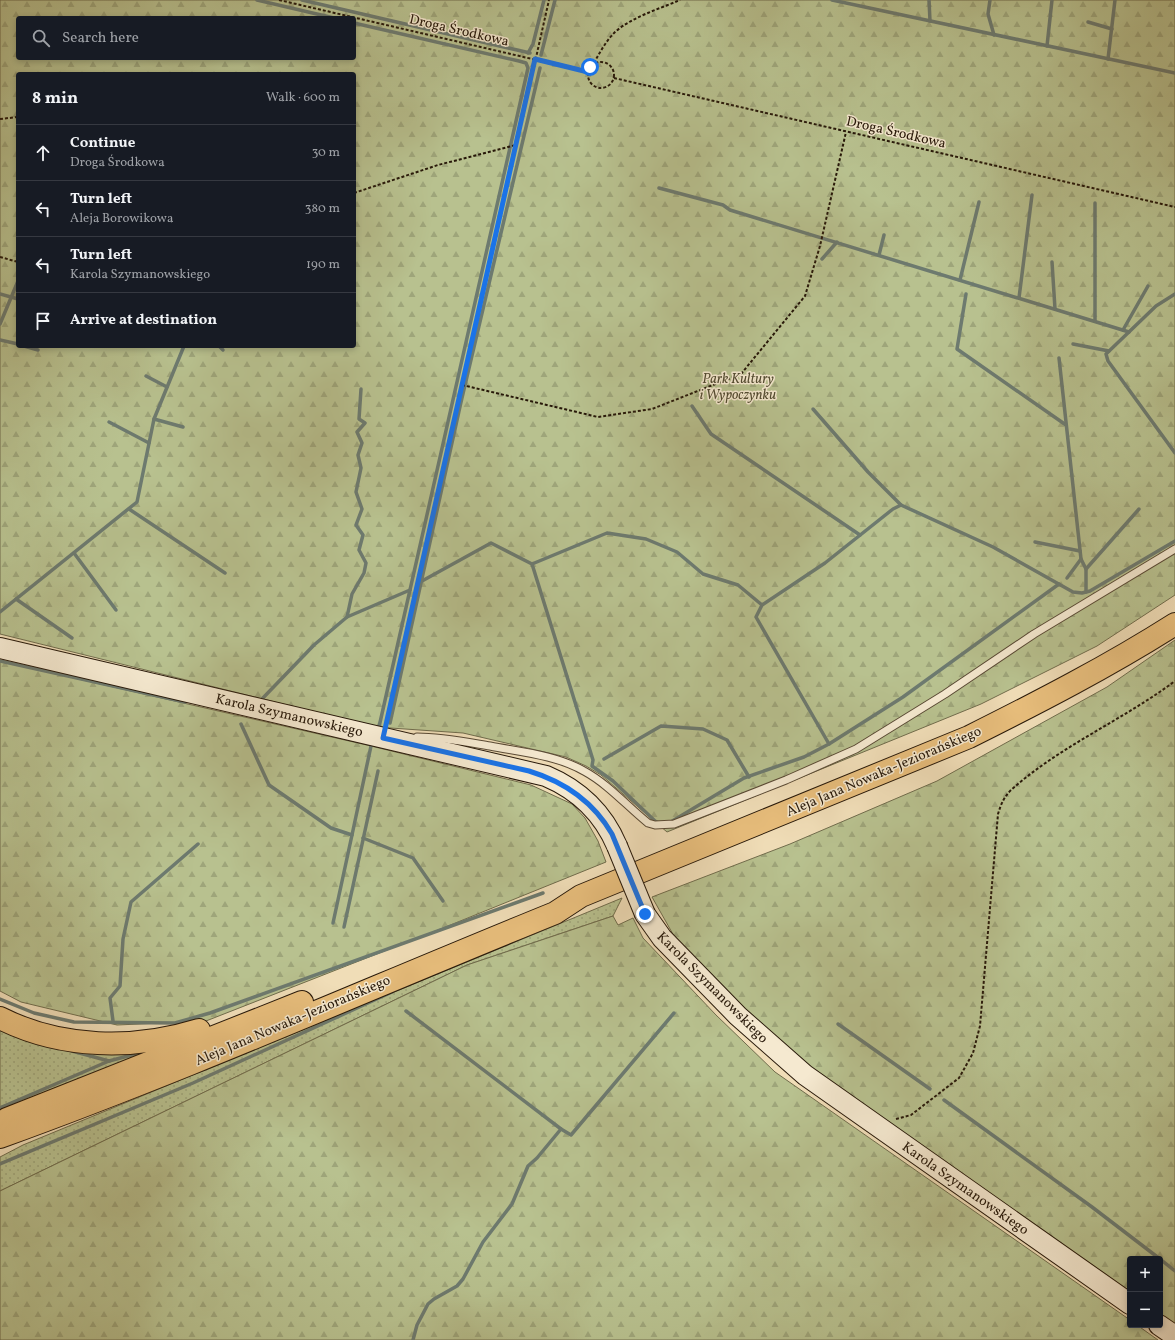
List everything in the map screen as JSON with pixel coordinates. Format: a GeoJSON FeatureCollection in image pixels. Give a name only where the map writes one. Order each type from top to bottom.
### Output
{"type":"FeatureCollection","features":[{"type":"Feature","properties":{"kind":"main road","name":"Aleja Jana Nowaka-Jeziorańskiego"},"geometry":{"type":"LineString","coordinates":[[0,1137],[98,1102],[213,1056],[378,985],[555,913],[581,896],[969,737],[1028,708],[1096,671],[1175,624]]}},
{"type":"Feature","properties":{"kind":"main road","name":"Aleja Jana Nowaka-Jeziorańskiego"},"geometry":{"type":"LineString","coordinates":[[0,1122],[552,900],[581,896]]}},
{"type":"Feature","properties":{"kind":"main road"},"geometry":{"type":"LineString","coordinates":[[0,1018],[41,1034],[70,1041],[113,1044],[152,1041],[185,1035],[299,1003]]}},
{"type":"Feature","properties":{"kind":"main road"},"geometry":{"type":"LineString","coordinates":[[0,1149],[98,1102]]}},
{"type":"Feature","properties":{"kind":"street","name":"Karola Szymanowskiego"},"geometry":{"type":"LineString","coordinates":[[0,648],[529,771],[556,781],[580,796],[606,823],[645,914],[662,938],[757,1035],[805,1075],[873,1125],[1127,1302]]}},
{"type":"Feature","properties":{"kind":"street"},"geometry":{"type":"LineString","coordinates":[[1163,1328],[1175,1336]]}},
{"type":"Feature","properties":{"kind":"lane"},"geometry":{"type":"LineString","coordinates":[[383,738],[421,737],[453,740],[536,754],[584,770],[603,783],[648,823],[655,825],[674,824],[786,780],[856,749],[945,694],[1034,634],[1175,549]]}},
{"type":"Feature","properties":{"kind":"path","name":"Droga Środkowa"},"geometry":{"type":"LineString","coordinates":[[279,0],[348,16]]}},
{"type":"Feature","properties":{"kind":"path"},"geometry":{"type":"LineString","coordinates":[[383,738],[549,0]]}},
{"type":"Feature","properties":{"kind":"path"},"geometry":{"type":"LineString","coordinates":[[594,63],[604,62],[612,68],[614,78],[608,86],[598,88],[589,82],[588,72],[604,46],[616,32],[629,23],[680,0]]}},
{"type":"Feature","properties":{"kind":"path","name":"Droga Środkowa"},"geometry":{"type":"LineString","coordinates":[[356,18],[588,72]]}},
{"type":"Feature","properties":{"kind":"path","name":"Droga Środkowa"},"geometry":{"type":"LineString","coordinates":[[614,78],[1175,207]]}},
{"type":"Feature","properties":{"kind":"path"},"geometry":{"type":"LineString","coordinates":[[0,119],[16,117]]}},
{"type":"Feature","properties":{"kind":"path"},"geometry":{"type":"LineString","coordinates":[[462,385],[598,417],[652,409],[741,374],[805,296],[820,246],[846,132]]}},
{"type":"Feature","properties":{"kind":"path"},"geometry":{"type":"LineString","coordinates":[[356,192],[438,165],[516,145]]}},
{"type":"Feature","properties":{"kind":"path"},"geometry":{"type":"LineString","coordinates":[[0,257],[16,261]]}},
{"type":"Feature","properties":{"kind":"path"},"geometry":{"type":"LineString","coordinates":[[873,1125],[911,1115],[959,1078],[973,1053],[980,1026],[997,821],[1002,802],[1011,790],[1052,759],[1175,681]]}},
{"type":"Feature","properties":{"kind":"green space","name":"Park Kultury i Wypoczynku"},"geometry":{"type":"Polygon","coordinates":[[[0,0],[1175,0],[1175,595],[1097,646],[981,704],[667,832],[601,775],[566,757],[463,733],[376,727],[0,634],[0,0]]]}},
{"type":"Feature","properties":{"kind":"green space"},"geometry":{"type":"Polygon","coordinates":[[[1175,640],[1175,1326],[1163,1318],[1163,1256],[1127,1256],[1127,1293],[785,1050],[725,995],[674,936],[652,897],[790,844],[937,781],[1107,687],[1175,640]]]}},
{"type":"Feature","properties":{"kind":"green space"},"geometry":{"type":"Polygon","coordinates":[[[0,661],[371,746],[531,785],[572,804],[585,818],[598,841],[606,862],[206,1021],[117,1025],[21,1002],[0,991],[0,661]]]}},
{"type":"Feature","properties":{"kind":"green space"},"geometry":{"type":"Polygon","coordinates":[[[622,898],[613,916],[467,965],[0,1191],[0,1157],[23,1145],[622,898]]]}},
{"type":"Feature","properties":{"kind":"green space"},"geometry":{"type":"Polygon","coordinates":[[[613,916],[618,925],[633,918],[643,938],[716,1015],[775,1072],[1127,1318],[1127,1328],[1141,1328],[1158,1340],[0,1340],[0,1191],[467,965],[613,916]]]}},
{"type":"Feature","properties":{"kind":"green space"},"geometry":{"type":"Polygon","coordinates":[[[0,1024],[166,1045],[0,1112],[0,1024]]]}},
{"type":"Feature","properties":{"kind":"waterway"},"geometry":{"type":"LineString","coordinates":[[257,0],[325,16]]}},
{"type":"Feature","properties":{"kind":"waterway"},"geometry":{"type":"LineString","coordinates":[[302,0],[530,53]]}},
{"type":"Feature","properties":{"kind":"waterway"},"geometry":{"type":"LineString","coordinates":[[528,53],[533,44],[544,0]]}},
{"type":"Feature","properties":{"kind":"waterway"},"geometry":{"type":"LineString","coordinates":[[541,55],[555,0]]}},
{"type":"Feature","properties":{"kind":"waterway"},"geometry":{"type":"LineString","coordinates":[[832,0],[1175,73]]}},
{"type":"Feature","properties":{"kind":"waterway"},"geometry":{"type":"LineString","coordinates":[[929,0],[930,21]]}},
{"type":"Feature","properties":{"kind":"waterway"},"geometry":{"type":"LineString","coordinates":[[990,0],[988,14],[994,35]]}},
{"type":"Feature","properties":{"kind":"waterway"},"geometry":{"type":"LineString","coordinates":[[1047,46],[1052,0]]}},
{"type":"Feature","properties":{"kind":"waterway"},"geometry":{"type":"LineString","coordinates":[[1108,59],[1115,0]]}},
{"type":"Feature","properties":{"kind":"waterway"},"geometry":{"type":"LineString","coordinates":[[1088,22],[1112,29]]}},
{"type":"Feature","properties":{"kind":"waterway"},"geometry":{"type":"LineString","coordinates":[[356,23],[519,61],[526,63],[528,68],[379,727],[376,727]]}},
{"type":"Feature","properties":{"kind":"waterway"},"geometry":{"type":"LineString","coordinates":[[390,723],[461,402],[540,68]]}},
{"type":"Feature","properties":{"kind":"waterway"},"geometry":{"type":"LineString","coordinates":[[659,188],[723,205],[730,210],[1129,332]]}},
{"type":"Feature","properties":{"kind":"waterway"},"geometry":{"type":"LineString","coordinates":[[1019,298],[1032,195]]}},
{"type":"Feature","properties":{"kind":"waterway"},"geometry":{"type":"LineString","coordinates":[[960,280],[979,202]]}},
{"type":"Feature","properties":{"kind":"waterway"},"geometry":{"type":"LineString","coordinates":[[1095,203],[1095,321]]}},
{"type":"Feature","properties":{"kind":"waterway"},"geometry":{"type":"LineString","coordinates":[[879,255],[884,235]]}},
{"type":"Feature","properties":{"kind":"waterway"},"geometry":{"type":"LineString","coordinates":[[822,259],[837,242]]}},
{"type":"Feature","properties":{"kind":"waterway"},"geometry":{"type":"LineString","coordinates":[[1052,262],[1055,309]]}},
{"type":"Feature","properties":{"kind":"waterway"},"geometry":{"type":"LineString","coordinates":[[0,324],[16,286]]}},
{"type":"Feature","properties":{"kind":"waterway"},"geometry":{"type":"LineString","coordinates":[[1123,330],[1148,286]]}},
{"type":"Feature","properties":{"kind":"waterway"},"geometry":{"type":"LineString","coordinates":[[0,294],[16,298]]}},
{"type":"Feature","properties":{"kind":"waterway"},"geometry":{"type":"LineString","coordinates":[[966,294],[957,349],[1066,425]]}},
{"type":"Feature","properties":{"kind":"waterway"},"geometry":{"type":"LineString","coordinates":[[1175,294],[1156,306],[1106,354],[1108,361],[1175,453]]}},
{"type":"Feature","properties":{"kind":"waterway"},"geometry":{"type":"LineString","coordinates":[[0,340],[16,344]]}},
{"type":"Feature","properties":{"kind":"waterway"},"geometry":{"type":"LineString","coordinates":[[1073,344],[1109,351]]}},
{"type":"Feature","properties":{"kind":"waterway"},"geometry":{"type":"LineString","coordinates":[[31,348],[38,350]]}},
{"type":"Feature","properties":{"kind":"waterway"},"geometry":{"type":"LineString","coordinates":[[0,612],[137,502],[154,419],[183,348]]}},
{"type":"Feature","properties":{"kind":"waterway"},"geometry":{"type":"LineString","coordinates":[[1059,358],[1081,559],[1086,569],[1086,592]]}},
{"type":"Feature","properties":{"kind":"waterway"},"geometry":{"type":"LineString","coordinates":[[146,376],[167,387]]}},
{"type":"Feature","properties":{"kind":"waterway"},"geometry":{"type":"LineString","coordinates":[[261,700],[314,645],[347,617],[352,594],[364,573],[366,563],[359,550],[363,535],[356,525],[362,509],[356,492],[361,468],[358,455],[362,443],[357,432],[365,423],[359,419],[361,389]]}},
{"type":"Feature","properties":{"kind":"waterway"},"geometry":{"type":"LineString","coordinates":[[692,406],[711,434],[860,535]]}},
{"type":"Feature","properties":{"kind":"waterway"},"geometry":{"type":"LineString","coordinates":[[813,409],[868,472],[901,505]]}},
{"type":"Feature","properties":{"kind":"waterway"},"geometry":{"type":"LineString","coordinates":[[154,419],[183,427]]}},
{"type":"Feature","properties":{"kind":"waterway"},"geometry":{"type":"LineString","coordinates":[[109,422],[149,443]]}},
{"type":"Feature","properties":{"kind":"waterway"},"geometry":{"type":"LineString","coordinates":[[829,744],[756,617],[762,605],[825,563],[893,509],[901,505],[993,547],[1073,592],[1082,593],[1090,591],[1175,541]]}},
{"type":"Feature","properties":{"kind":"waterway"},"geometry":{"type":"LineString","coordinates":[[129,509],[225,573]]}},
{"type":"Feature","properties":{"kind":"waterway"},"geometry":{"type":"LineString","coordinates":[[1086,569],[1139,509]]}},
{"type":"Feature","properties":{"kind":"waterway"},"geometry":{"type":"LineString","coordinates":[[532,564],[607,533],[646,539],[677,552],[703,574],[738,585],[762,605]]}},
{"type":"Feature","properties":{"kind":"waterway"},"geometry":{"type":"LineString","coordinates":[[1035,542],[1080,551]]}},
{"type":"Feature","properties":{"kind":"waterway"},"geometry":{"type":"LineString","coordinates":[[422,581],[491,543],[532,564],[593,760],[592,766],[613,781],[657,822]]}},
{"type":"Feature","properties":{"kind":"waterway"},"geometry":{"type":"LineString","coordinates":[[74,553],[116,610]]}},
{"type":"Feature","properties":{"kind":"waterway"},"geometry":{"type":"LineString","coordinates":[[1067,578],[1081,559]]}},
{"type":"Feature","properties":{"kind":"waterway"},"geometry":{"type":"LineString","coordinates":[[669,823],[744,778],[804,757],[829,744],[903,697],[1059,584]]}},
{"type":"Feature","properties":{"kind":"waterway"},"geometry":{"type":"LineString","coordinates":[[347,617],[410,590]]}},
{"type":"Feature","properties":{"kind":"waterway"},"geometry":{"type":"LineString","coordinates":[[16,599],[72,638]]}},
{"type":"Feature","properties":{"kind":"waterway"},"geometry":{"type":"LineString","coordinates":[[0,661],[185,702]]}},
{"type":"Feature","properties":{"kind":"waterway"},"geometry":{"type":"LineString","coordinates":[[241,724],[269,785],[331,828],[352,835],[371,746],[369,743]]}},
{"type":"Feature","properties":{"kind":"waterway"},"geometry":{"type":"LineString","coordinates":[[604,759],[661,726],[703,729],[727,740],[749,777]]}},
{"type":"Feature","properties":{"kind":"waterway"},"geometry":{"type":"LineString","coordinates":[[344,927],[378,771]]}},
{"type":"Feature","properties":{"kind":"waterway"},"geometry":{"type":"LineString","coordinates":[[333,923],[352,835]]}},
{"type":"Feature","properties":{"kind":"waterway"},"geometry":{"type":"LineString","coordinates":[[363,838],[413,858],[443,901]]}},
{"type":"Feature","properties":{"kind":"waterway"},"geometry":{"type":"LineString","coordinates":[[113,1021],[110,998],[120,986],[123,939],[131,902],[198,844]]}},
{"type":"Feature","properties":{"kind":"waterway"},"geometry":{"type":"LineString","coordinates":[[0,999],[34,1013],[74,1022],[175,1023],[210,1013],[543,893]]}},
{"type":"Feature","properties":{"kind":"waterway"},"geometry":{"type":"LineString","coordinates":[[0,1164],[193,1083],[392,992]]}},
{"type":"Feature","properties":{"kind":"waterway"},"geometry":{"type":"LineString","coordinates":[[406,1011],[561,1129]]}},
{"type":"Feature","properties":{"kind":"waterway"},"geometry":{"type":"LineString","coordinates":[[413,1340],[417,1325],[428,1304],[457,1286],[463,1279],[483,1242],[512,1204],[528,1166],[537,1158],[561,1129],[571,1135],[674,1013]]}},
{"type":"Feature","properties":{"kind":"waterway"},"geometry":{"type":"LineString","coordinates":[[838,1024],[930,1089]]}},
{"type":"Feature","properties":{"kind":"waterway"},"geometry":{"type":"LineString","coordinates":[[72,1051],[109,1061]]}},
{"type":"Feature","properties":{"kind":"waterway"},"geometry":{"type":"LineString","coordinates":[[0,1108],[109,1061],[147,1051]]}},
{"type":"Feature","properties":{"kind":"waterway"},"geometry":{"type":"LineString","coordinates":[[944,1100],[1092,1207],[1156,1256]]}},
{"type":"Feature","properties":{"kind":"waterway"},"geometry":{"type":"LineString","coordinates":[[1163,1261],[1175,1271]]}},
{"type":"Feature","properties":{"kind":"route"},"geometry":{"type":"LineString","coordinates":[[590,67],[588,72],[535,59],[383,738],[529,771],[546,776],[568,787],[589,803],[606,823],[645,914]]}}]}
